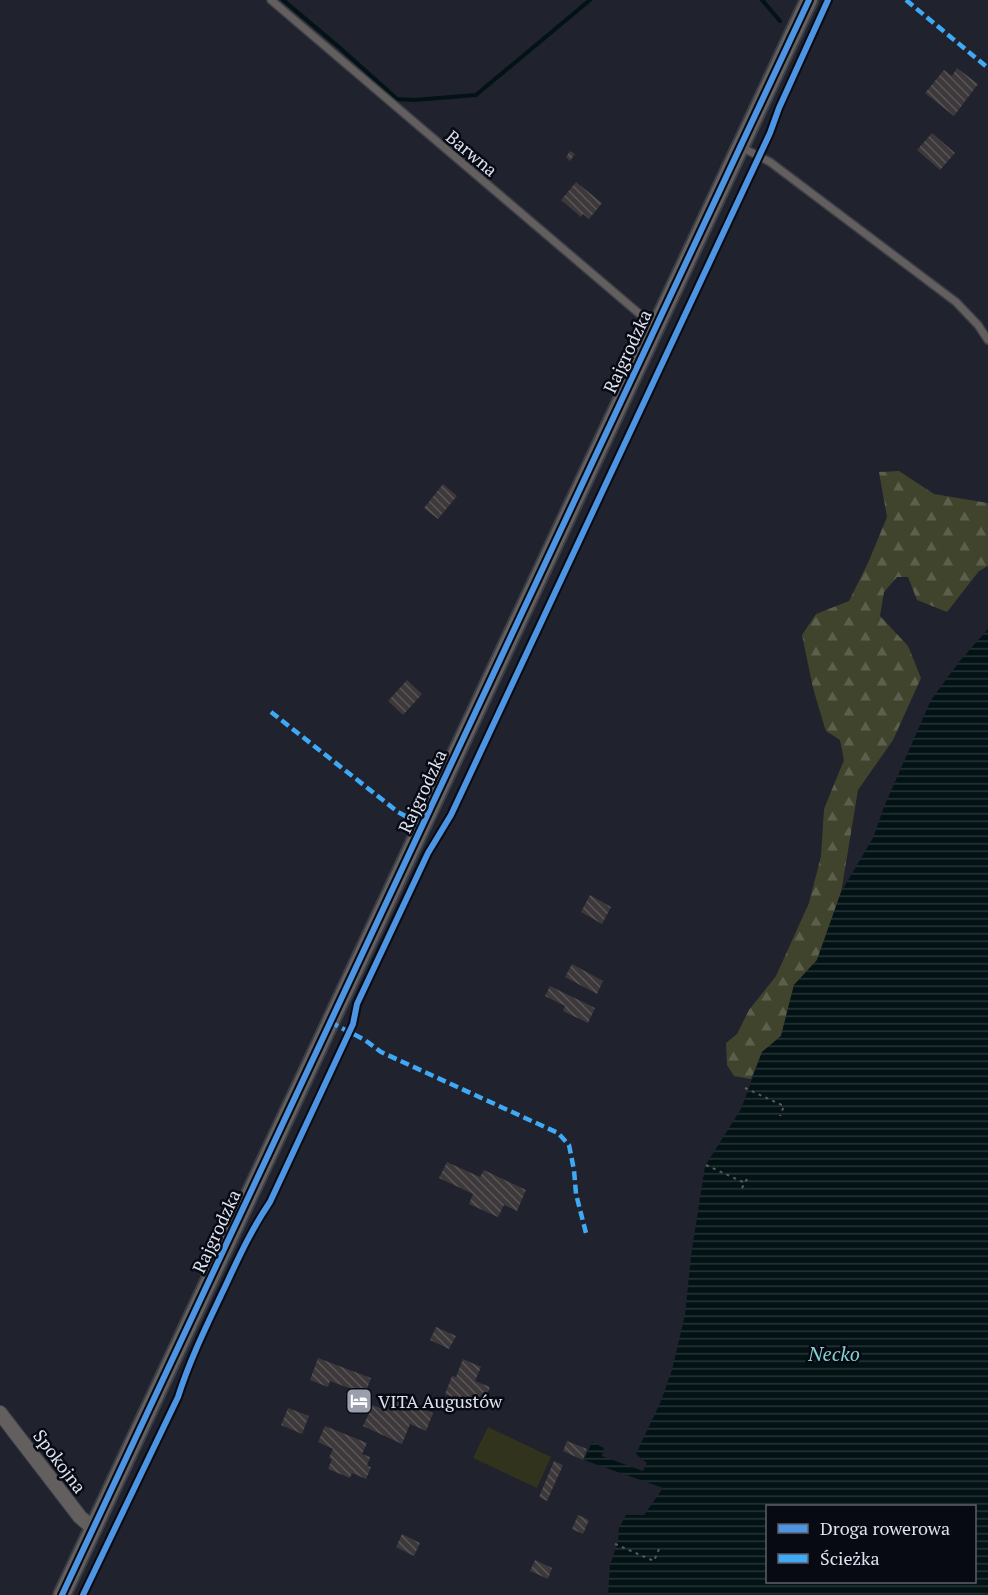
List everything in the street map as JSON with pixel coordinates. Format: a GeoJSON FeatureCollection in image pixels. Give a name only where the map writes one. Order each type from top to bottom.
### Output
{"type":"FeatureCollection","features":[{"type":"Feature","properties":{"kind":"street","name":"Rajgrodzka"},"geometry":{"type":"LineString","coordinates":[[62,1595],[809,0]]}},
{"type":"Feature","properties":{"kind":"street","name":"Spokojna"},"geometry":{"type":"LineString","coordinates":[[0,1413],[80,1517],[93,1529]]}},
{"type":"Feature","properties":{"kind":"lane","name":"Barwna"},"geometry":{"type":"LineString","coordinates":[[271,0],[642,316],[656,324]]}},
{"type":"Feature","properties":{"kind":"lane"},"geometry":{"type":"LineString","coordinates":[[740,146],[770,162],[956,302],[978,325],[988,340]]}},
{"type":"Feature","properties":{"kind":"path"},"geometry":{"type":"LineString","coordinates":[[745,1088],[784,1106],[780,1116]]}},
{"type":"Feature","properties":{"kind":"path"},"geometry":{"type":"LineString","coordinates":[[706,1165],[746,1181],[742,1188]]}},
{"type":"Feature","properties":{"kind":"path"},"geometry":{"type":"LineString","coordinates":[[615,1544],[654,1561],[659,1549]]}},
{"type":"Feature","properties":{"kind":"green space"},"geometry":{"type":"Polygon","coordinates":[[[899,471],[934,494],[988,503],[988,566],[979,571],[947,612],[917,600],[908,577],[897,577],[884,592],[880,616],[908,646],[921,678],[893,740],[858,790],[841,893],[817,960],[794,985],[781,1036],[762,1052],[751,1079],[734,1076],[727,1065],[726,1043],[737,1034],[749,1010],[776,976],[809,903],[821,856],[824,809],[844,760],[840,740],[826,731],[813,688],[802,635],[816,614],[849,601],[887,517],[879,472],[899,471]]]}},
{"type":"Feature","properties":{"kind":"green space"},"geometry":{"type":"Polygon","coordinates":[[[488,1427],[551,1457],[537,1488],[473,1458],[488,1427]]]}},
{"type":"Feature","properties":{"kind":"water","name":"Necko"},"geometry":{"type":"Polygon","coordinates":[[[988,629],[988,1595],[608,1595],[610,1565],[618,1542],[619,1528],[626,1515],[644,1515],[663,1488],[584,1460],[592,1442],[604,1448],[602,1456],[643,1471],[647,1463],[636,1454],[661,1401],[672,1370],[685,1315],[691,1256],[705,1166],[741,1109],[762,1052],[781,1036],[794,985],[817,960],[841,892],[873,838],[884,807],[931,700],[959,662],[988,629]]]}},
{"type":"Feature","properties":{"kind":"building"},"geometry":{"type":"Polygon","coordinates":[[[957,68],[978,84],[954,116],[925,93],[944,70],[952,76],[957,68]]]}},
{"type":"Feature","properties":{"kind":"building"},"geometry":{"type":"Polygon","coordinates":[[[932,133],[955,153],[940,170],[917,150],[932,133]]]}},
{"type":"Feature","properties":{"kind":"building"},"geometry":{"type":"Polygon","coordinates":[[[570,151],[575,154],[570,161],[566,157],[570,151]]]}},
{"type":"Feature","properties":{"kind":"building"},"geometry":{"type":"Polygon","coordinates":[[[576,182],[602,203],[589,219],[583,214],[581,217],[561,200],[576,182]]]}},
{"type":"Feature","properties":{"kind":"building"},"geometry":{"type":"Polygon","coordinates":[[[443,484],[457,496],[438,519],[424,508],[443,484]]]}},
{"type":"Feature","properties":{"kind":"building"},"geometry":{"type":"Polygon","coordinates":[[[407,680],[422,694],[403,715],[388,701],[407,680]]]}},
{"type":"Feature","properties":{"kind":"building"},"geometry":{"type":"Polygon","coordinates":[[[590,895],[611,907],[602,924],[581,912],[590,895]]]}},
{"type":"Feature","properties":{"kind":"building"},"geometry":{"type":"Polygon","coordinates":[[[572,964],[603,981],[597,994],[565,977],[572,964]]]}},
{"type":"Feature","properties":{"kind":"building"},"geometry":{"type":"Polygon","coordinates":[[[550,986],[595,1008],[588,1023],[563,1011],[565,1006],[545,996],[550,986]]]}},
{"type":"Feature","properties":{"kind":"building"},"geometry":{"type":"Polygon","coordinates":[[[447,1162],[480,1177],[484,1170],[526,1190],[517,1211],[504,1205],[498,1217],[469,1204],[473,1194],[439,1178],[447,1162]]]}},
{"type":"Feature","properties":{"kind":"building"},"geometry":{"type":"Polygon","coordinates":[[[436,1327],[456,1336],[449,1349],[430,1340],[436,1327]]]}},
{"type":"Feature","properties":{"kind":"building"},"geometry":{"type":"Polygon","coordinates":[[[318,1358],[371,1378],[365,1394],[330,1381],[328,1387],[310,1380],[318,1358]]]}},
{"type":"Feature","properties":{"kind":"building"},"geometry":{"type":"Polygon","coordinates":[[[463,1359],[481,1367],[475,1381],[490,1387],[481,1409],[445,1394],[452,1376],[456,1377],[463,1359]]]}},
{"type":"Feature","properties":{"kind":"building"},"geometry":{"type":"Polygon","coordinates":[[[394,1396],[433,1413],[426,1431],[410,1424],[402,1444],[363,1426],[373,1405],[387,1411],[394,1396]]]}},
{"type":"Feature","properties":{"kind":"building"},"geometry":{"type":"Polygon","coordinates":[[[288,1408],[309,1416],[302,1434],[281,1425],[288,1408]]]}},
{"type":"Feature","properties":{"kind":"building"},"geometry":{"type":"Polygon","coordinates":[[[325,1426],[367,1443],[362,1454],[370,1457],[367,1466],[371,1467],[366,1479],[352,1473],[350,1478],[328,1469],[333,1449],[318,1442],[325,1426]]]}},
{"type":"Feature","properties":{"kind":"building"},"geometry":{"type":"Polygon","coordinates":[[[567,1441],[587,1449],[583,1460],[563,1451],[567,1441]]]}},
{"type":"Feature","properties":{"kind":"building"},"geometry":{"type":"Polygon","coordinates":[[[554,1461],[563,1465],[547,1501],[539,1497],[554,1461]]]}},
{"type":"Feature","properties":{"kind":"building"},"geometry":{"type":"Polygon","coordinates":[[[578,1515],[589,1520],[583,1534],[572,1529],[578,1515]]]}},
{"type":"Feature","properties":{"kind":"building"},"geometry":{"type":"Polygon","coordinates":[[[402,1534],[420,1543],[414,1556],[396,1547],[402,1534]]]}},
{"type":"Feature","properties":{"kind":"building"},"geometry":{"type":"Polygon","coordinates":[[[535,1560],[552,1568],[548,1579],[530,1571],[535,1560]]]}},
{"type":"Feature","properties":{"kind":"waterway"},"geometry":{"type":"LineString","coordinates":[[283,0],[397,99],[414,100],[476,95],[590,0]]}},
{"type":"Feature","properties":{"kind":"waterway"},"geometry":{"type":"LineString","coordinates":[[762,0],[780,21]]}},
{"type":"Feature","properties":{"kind":"marked path"},"geometry":{"type":"LineString","coordinates":[[906,0],[988,68]]}},
{"type":"Feature","properties":{"kind":"marked path"},"geometry":{"type":"LineString","coordinates":[[271,712],[398,812],[422,825]]}},
{"type":"Feature","properties":{"kind":"marked path"},"geometry":{"type":"LineString","coordinates":[[330,1022],[365,1040],[381,1052],[558,1133],[569,1145],[576,1194],[586,1233]]}},
{"type":"Feature","properties":{"kind":"cycle path"},"geometry":{"type":"LineString","coordinates":[[62,1595],[809,0]]}},
{"type":"Feature","properties":{"kind":"cycle path"},"geometry":{"type":"LineString","coordinates":[[83,1595],[178,1397],[199,1342],[234,1267],[270,1202],[353,1024],[357,1004],[428,853],[451,815],[770,133],[828,0]]}},
{"type":"Feature","properties":{"kind":"place","name":"VITA Augustów"},"geometry":{"type":"Point","coordinates":[359,1401]}}]}
